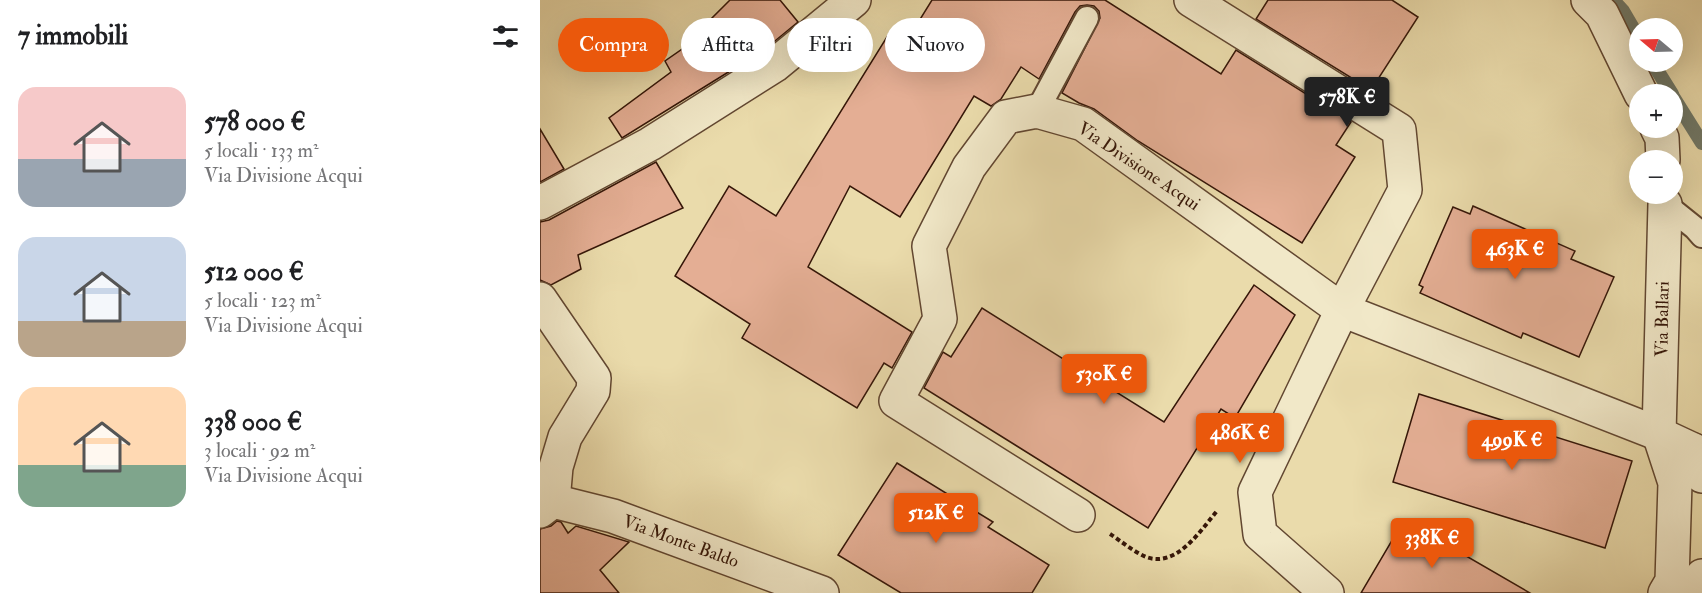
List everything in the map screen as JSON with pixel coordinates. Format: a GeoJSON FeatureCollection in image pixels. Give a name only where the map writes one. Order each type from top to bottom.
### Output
{"type":"FeatureCollection","features":[{"type":"Feature","properties":{"kind":"street"},"geometry":{"type":"LineString","coordinates":[[540,203],[650,144],[775,65],[854,0]]}},
{"type":"Feature","properties":{"kind":"street"},"geometry":{"type":"LineString","coordinates":[[1191,0],[1399,130],[1405,190],[1342,310],[1255,492],[1260,534],[1326,593]]}},
{"type":"Feature","properties":{"kind":"street"},"geometry":{"type":"LineString","coordinates":[[1588,0],[1602,14],[1636,84]]}},
{"type":"Feature","properties":{"kind":"street","name":"Via Divisione Acqui"},"geometry":{"type":"LineString","coordinates":[[1078,515],[896,401],[940,319],[929,246],[969,167],[1006,117],[1037,111],[1083,124],[1342,310],[1659,434],[1699,460]]}},
{"type":"Feature","properties":{"kind":"street","name":"Via Ballari"},"geometry":{"type":"LineString","coordinates":[[1659,434],[1665,204]]}},
{"type":"Feature","properties":{"kind":"street"},"geometry":{"type":"LineString","coordinates":[[540,299],[594,378],[594,391],[565,437],[547,506]]}},
{"type":"Feature","properties":{"kind":"street"},"geometry":{"type":"LineString","coordinates":[[1659,434],[1675,483],[1672,581],[1665,593]]}},
{"type":"Feature","properties":{"kind":"street","name":"Via Monte Baldo"},"geometry":{"type":"LineString","coordinates":[[547,506],[613,516],[822,593]]}},
{"type":"Feature","properties":{"kind":"street"},"geometry":{"type":"LineString","coordinates":[[1696,593],[1702,576]]}},
{"type":"Feature","properties":{"kind":"lane"},"geometry":{"type":"LineString","coordinates":[[1037,111],[1087,18]]}},
{"type":"Feature","properties":{"kind":"lane","name":"Via Ballari"},"geometry":{"type":"LineString","coordinates":[[1670,204],[1702,236]]}},
{"type":"Feature","properties":{"kind":"path"},"geometry":{"type":"LineString","coordinates":[[1078,515],[1147,557],[1167,559],[1190,543]]}},
{"type":"Feature","properties":{"kind":"building"},"geometry":{"type":"Polygon","coordinates":[[[730,0],[780,0],[795,18],[787,18],[787,31],[775,41],[775,18],[712,18],[730,0]]]}},
{"type":"Feature","properties":{"kind":"building"},"geometry":{"type":"Polygon","coordinates":[[[932,0],[1105,0],[1221,74],[1236,50],[1351,122],[1336,145],[1355,157],[1302,243],[1138,141],[1094,109],[1062,93],[1100,18],[1099,11],[1094,6],[1080,6],[1039,79],[1021,67],[1001,99],[991,106],[974,96],[900,217],[850,186],[808,267],[912,332],[892,368],[884,363],[857,408],[742,338],[750,324],[675,276],[729,186],[776,216],[865,72],[873,72],[873,59],[885,40],[885,72],[985,72],[985,18],[921,18],[932,0]]]}},
{"type":"Feature","properties":{"kind":"building"},"geometry":{"type":"Polygon","coordinates":[[[1268,0],[1392,0],[1418,17],[1371,90],[1256,19],[1268,0]]]}},
{"type":"Feature","properties":{"kind":"building"},"geometry":{"type":"Polygon","coordinates":[[[681,50],[681,72],[728,72],[622,138],[609,118],[671,72],[669,58],[681,50]]]}},
{"type":"Feature","properties":{"kind":"building"},"geometry":{"type":"Polygon","coordinates":[[[540,129],[564,169],[540,182],[540,129]]]}},
{"type":"Feature","properties":{"kind":"building"},"geometry":{"type":"Polygon","coordinates":[[[656,162],[683,208],[578,255],[581,269],[551,285],[540,280],[540,222],[549,220],[656,162]]]}},
{"type":"Feature","properties":{"kind":"building"},"geometry":{"type":"Polygon","coordinates":[[[1473,206],[1575,251],[1571,259],[1614,277],[1579,357],[1523,333],[1521,338],[1420,293],[1423,287],[1419,285],[1453,207],[1470,214],[1473,206]]]}},
{"type":"Feature","properties":{"kind":"building"},"geometry":{"type":"Polygon","coordinates":[[[1254,285],[1295,315],[1235,418],[1221,409],[1148,528],[924,388],[943,352],[951,357],[982,308],[1164,422],[1254,285]]]}},
{"type":"Feature","properties":{"kind":"building"},"geometry":{"type":"Polygon","coordinates":[[[1419,394],[1632,461],[1605,548],[1393,482],[1419,394]]]}},
{"type":"Feature","properties":{"kind":"building"},"geometry":{"type":"Polygon","coordinates":[[[897,463],[993,522],[988,527],[1049,565],[1032,593],[901,593],[838,555],[897,463]]]}},
{"type":"Feature","properties":{"kind":"building"},"geometry":{"type":"Polygon","coordinates":[[[1404,520],[1530,593],[1361,593],[1404,520]]]}},
{"type":"Feature","properties":{"kind":"building"},"geometry":{"type":"Polygon","coordinates":[[[557,521],[561,522],[568,533],[576,526],[629,542],[600,570],[619,593],[540,593],[540,529],[551,526],[557,521]]]}},
{"type":"Feature","properties":{"kind":"waterway"},"geometry":{"type":"LineString","coordinates":[[1613,0],[1629,21]]}},
{"type":"Feature","properties":{"kind":"waterway"},"geometry":{"type":"LineString","coordinates":[[1658,72],[1666,84]]}},
{"type":"Feature","properties":{"kind":"waterway"},"geometry":{"type":"LineString","coordinates":[[1683,113],[1702,143]]}}]}
